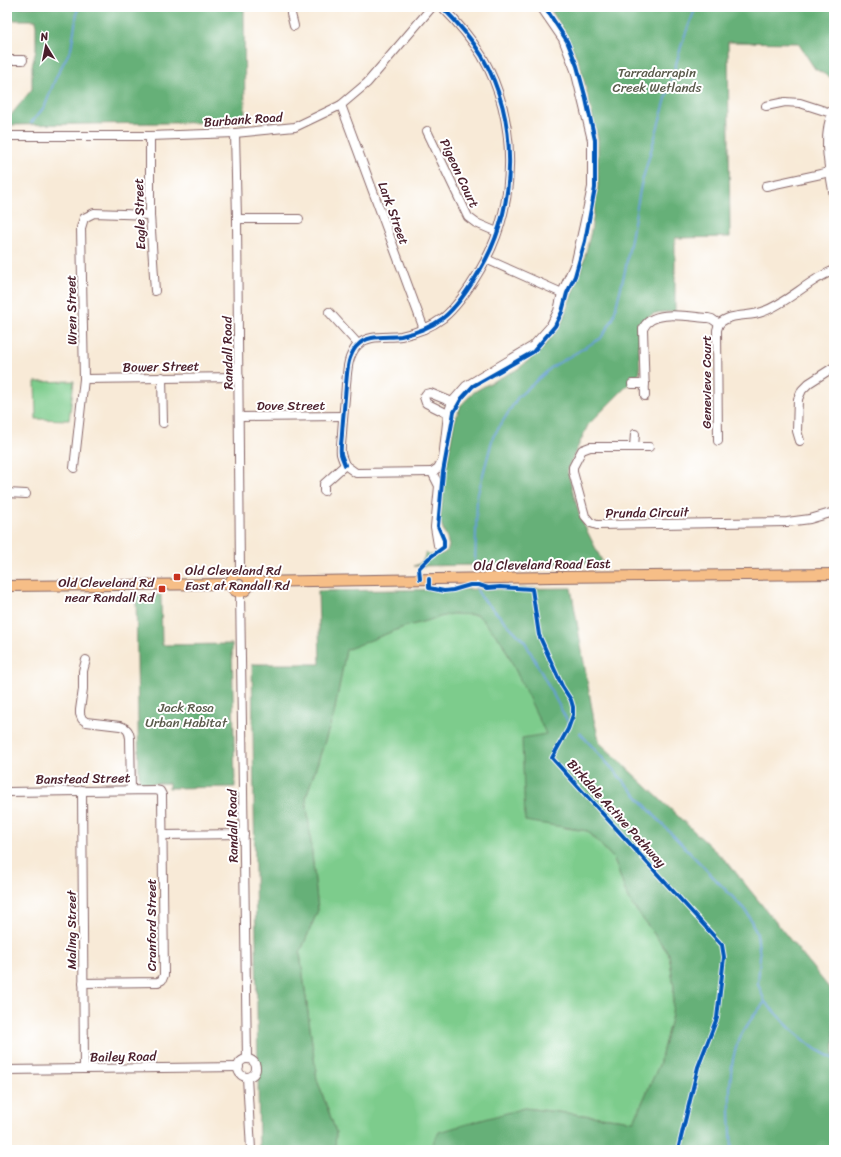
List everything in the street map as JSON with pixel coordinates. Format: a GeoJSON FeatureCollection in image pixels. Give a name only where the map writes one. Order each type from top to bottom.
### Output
{"type":"FeatureCollection","features":[{"type":"Feature","properties":{"kind":"main road"},"geometry":{"type":"LineString","coordinates":[[240,573],[247,576],[250,582],[247,589],[240,592],[234,590],[230,584],[233,576],[240,573]]}},
{"type":"Feature","properties":{"kind":"main road","name":"Old Cleveland Road East"},"geometry":{"type":"LineString","coordinates":[[250,582],[834,574]]}},
{"type":"Feature","properties":{"kind":"main road"},"geometry":{"type":"LineString","coordinates":[[7,586],[230,584]]}},
{"type":"Feature","properties":{"kind":"street"},"geometry":{"type":"LineString","coordinates":[[291,7],[294,26]]}},
{"type":"Feature","properties":{"kind":"street","name":"Burbank Road"},"geometry":{"type":"LineString","coordinates":[[7,136],[150,136],[235,133],[295,127],[341,104],[367,83],[432,7]]}},
{"type":"Feature","properties":{"kind":"street"},"geometry":{"type":"LineString","coordinates":[[442,7],[463,30],[482,56],[494,83],[504,114],[509,157],[508,187],[497,232],[486,259],[472,283],[450,311],[443,318],[424,329],[402,336],[371,339],[358,344],[352,352],[343,416],[341,454],[345,465],[356,473],[432,472],[438,468],[443,459],[448,414],[452,402],[466,386],[533,346],[550,327],[558,311],[562,293],[576,262],[592,187],[592,140],[575,70],[563,39],[541,7]]}},
{"type":"Feature","properties":{"kind":"street"},"geometry":{"type":"LineString","coordinates":[[7,60],[23,60]]}},
{"type":"Feature","properties":{"kind":"street"},"geometry":{"type":"LineString","coordinates":[[766,106],[785,102],[800,103],[833,111],[827,139],[834,196]]}},
{"type":"Feature","properties":{"kind":"street","name":"Lark Street"},"geometry":{"type":"LineString","coordinates":[[341,104],[424,329]]}},
{"type":"Feature","properties":{"kind":"street","name":"Pigeon Court"},"geometry":{"type":"LineString","coordinates":[[427,131],[468,217],[476,223],[497,232]]}},
{"type":"Feature","properties":{"kind":"street","name":"Randall Road"},"geometry":{"type":"LineString","coordinates":[[235,133],[240,417],[240,573]]}},
{"type":"Feature","properties":{"kind":"street","name":"Eagle Street"},"geometry":{"type":"LineString","coordinates":[[150,136],[150,214],[155,291]]}},
{"type":"Feature","properties":{"kind":"street"},"geometry":{"type":"LineString","coordinates":[[766,186],[830,172]]}},
{"type":"Feature","properties":{"kind":"street","name":"Wren Street"},"geometry":{"type":"LineString","coordinates":[[74,468],[84,379],[81,228],[84,218],[94,213],[150,214]]}},
{"type":"Feature","properties":{"kind":"street"},"geometry":{"type":"LineString","coordinates":[[237,219],[299,219]]}},
{"type":"Feature","properties":{"kind":"street"},"geometry":{"type":"LineString","coordinates":[[486,259],[562,293]]}},
{"type":"Feature","properties":{"kind":"street"},"geometry":{"type":"LineString","coordinates":[[645,396],[643,329],[649,320],[674,315],[708,318],[719,324],[728,317],[761,312],[775,307],[816,279],[834,270]]}},
{"type":"Feature","properties":{"kind":"street"},"geometry":{"type":"LineString","coordinates":[[328,312],[358,344]]}},
{"type":"Feature","properties":{"kind":"street","name":"Genevieve Court"},"geometry":{"type":"LineString","coordinates":[[718,441],[717,330],[719,324]]}},
{"type":"Feature","properties":{"kind":"street"},"geometry":{"type":"LineString","coordinates":[[800,441],[797,431],[798,399],[800,394],[809,383],[834,367]]}},
{"type":"Feature","properties":{"kind":"street"},"geometry":{"type":"LineString","coordinates":[[162,377],[162,423]]}},
{"type":"Feature","properties":{"kind":"street","name":"Bower Street"},"geometry":{"type":"LineString","coordinates":[[84,379],[239,377]]}},
{"type":"Feature","properties":{"kind":"street"},"geometry":{"type":"LineString","coordinates":[[632,384],[645,384]]}},
{"type":"Feature","properties":{"kind":"street"},"geometry":{"type":"LineString","coordinates":[[448,414],[426,403],[424,397],[426,394],[430,393],[452,402]]}},
{"type":"Feature","properties":{"kind":"street","name":"Dove Street"},"geometry":{"type":"LineString","coordinates":[[240,417],[343,416]]}},
{"type":"Feature","properties":{"kind":"street"},"geometry":{"type":"LineString","coordinates":[[634,447],[635,434]]}},
{"type":"Feature","properties":{"kind":"street","name":"Prunda Circuit"},"geometry":{"type":"LineString","coordinates":[[649,447],[590,447],[582,450],[573,467],[573,472],[585,516],[591,523],[786,522],[810,519],[834,512]]}},
{"type":"Feature","properties":{"kind":"street"},"geometry":{"type":"LineString","coordinates":[[324,491],[324,484],[345,465]]}},
{"type":"Feature","properties":{"kind":"street"},"geometry":{"type":"LineString","coordinates":[[432,472],[439,486],[435,527],[438,545]]}},
{"type":"Feature","properties":{"kind":"street"},"geometry":{"type":"LineString","coordinates":[[7,493],[26,494]]}},
{"type":"Feature","properties":{"kind":"street","name":"Randall Road"},"geometry":{"type":"LineString","coordinates":[[240,592],[247,1059],[254,1062],[256,1067],[253,1074],[247,1077],[251,1150]]}},
{"type":"Feature","properties":{"kind":"street"},"geometry":{"type":"LineString","coordinates":[[86,660],[83,671],[83,689],[80,714],[82,719],[86,722],[120,726],[129,732],[131,790]]}},
{"type":"Feature","properties":{"kind":"street","name":"Banstead Street"},"geometry":{"type":"LineString","coordinates":[[7,792],[82,790],[160,791]]}},
{"type":"Feature","properties":{"kind":"street","name":"Maling Street"},"geometry":{"type":"LineString","coordinates":[[82,790],[84,1069]]}},
{"type":"Feature","properties":{"kind":"street","name":"Cranford Street"},"geometry":{"type":"LineString","coordinates":[[83,983],[158,982],[162,980],[164,975],[163,835],[162,795],[160,791]]}},
{"type":"Feature","properties":{"kind":"street"},"geometry":{"type":"LineString","coordinates":[[163,835],[244,834]]}},
{"type":"Feature","properties":{"kind":"street"},"geometry":{"type":"LineString","coordinates":[[247,1059],[241,1061],[238,1067],[241,1074],[247,1077]]}},
{"type":"Feature","properties":{"kind":"street","name":"Bailey Road"},"geometry":{"type":"LineString","coordinates":[[7,1070],[238,1067]]}},
{"type":"Feature","properties":{"kind":"green space"},"geometry":{"type":"Polygon","coordinates":[[[7,7],[244,7],[245,122],[7,125],[7,120],[32,89],[32,66],[36,50],[36,20],[7,20],[7,7]]]}},
{"type":"Feature","properties":{"kind":"green space","name":"Tarradarrapin Creek Wetlands"},"geometry":{"type":"Polygon","coordinates":[[[549,7],[834,7],[834,79],[815,69],[798,43],[728,42],[730,237],[675,238],[675,312],[661,312],[654,314],[648,317],[644,322],[641,328],[639,343],[640,373],[588,425],[567,470],[580,517],[603,563],[414,566],[422,561],[426,552],[430,555],[442,554],[447,551],[449,546],[440,521],[445,475],[454,423],[461,405],[474,392],[518,369],[540,351],[560,327],[583,264],[591,231],[598,186],[598,139],[581,68],[568,37],[549,7]]]}},
{"type":"Feature","properties":{"kind":"green space"},"geometry":{"type":"Polygon","coordinates":[[[74,381],[69,420],[36,419],[35,382],[74,381]]]}},
{"type":"Feature","properties":{"kind":"green space"},"geometry":{"type":"Polygon","coordinates":[[[571,588],[594,720],[600,743],[728,863],[834,994],[834,1150],[432,1150],[432,1144],[439,1132],[524,1108],[634,1121],[659,1065],[672,1015],[674,987],[669,954],[628,899],[614,859],[588,831],[525,821],[522,738],[546,734],[502,642],[478,615],[451,614],[401,628],[346,650],[334,714],[306,797],[318,910],[300,953],[317,1080],[336,1132],[335,1150],[259,1150],[252,664],[320,664],[318,591],[571,588]]]}},
{"type":"Feature","properties":{"kind":"green space","name":"Jack Rosa Urban Habitat"},"geometry":{"type":"Polygon","coordinates":[[[136,595],[161,595],[162,645],[232,644],[235,787],[169,788],[169,783],[139,784],[136,595]]]}},
{"type":"Feature","properties":{"kind":"green space"},"geometry":{"type":"Polygon","coordinates":[[[451,613],[478,614],[502,642],[547,734],[565,828],[588,831],[614,859],[628,899],[669,954],[674,987],[672,1015],[659,1065],[634,1121],[524,1108],[432,1144],[432,1150],[335,1150],[336,1132],[317,1080],[300,953],[318,910],[306,797],[334,714],[346,649],[401,628],[451,613]]]}},
{"type":"Feature","properties":{"kind":"waterway"},"geometry":{"type":"LineString","coordinates":[[31,123],[45,106],[56,77],[71,49],[78,7]]}},
{"type":"Feature","properties":{"kind":"waterway"},"geometry":{"type":"LineString","coordinates":[[475,566],[477,497],[493,437],[518,397],[552,367],[601,338],[613,319],[625,271],[641,185],[683,40],[696,7]]}},
{"type":"Feature","properties":{"kind":"waterway"},"geometry":{"type":"LineString","coordinates":[[476,586],[482,598],[525,642],[569,724]]}},
{"type":"Feature","properties":{"kind":"waterway"},"geometry":{"type":"LineString","coordinates":[[580,733],[663,825],[747,912],[757,934],[760,956],[758,984],[765,1002],[791,1029],[814,1048],[834,1059]]}},
{"type":"Feature","properties":{"kind":"waterway"},"geometry":{"type":"LineString","coordinates":[[732,1150],[730,1094],[732,1065],[735,1051],[744,1030],[765,1002]]}},
{"type":"Feature","properties":{"kind":"cycle path"},"geometry":{"type":"LineString","coordinates":[[345,465],[341,454],[341,446],[348,368],[354,349],[367,339],[401,336],[428,327],[443,318],[454,308],[480,270],[493,245],[502,219],[507,191],[509,163],[508,135],[503,108],[494,81],[482,56],[464,30],[442,7]]}},
{"type":"Feature","properties":{"kind":"cycle path"},"geometry":{"type":"LineString","coordinates":[[420,579],[419,568],[429,558],[444,547],[444,540],[438,526],[443,472],[454,412],[462,398],[473,386],[533,352],[555,326],[562,312],[567,293],[575,276],[585,241],[595,188],[595,140],[577,66],[567,41],[545,7]]}},
{"type":"Feature","properties":{"kind":"cycle path","name":"Birkdale Active Pathway"},"geometry":{"type":"LineString","coordinates":[[429,579],[429,588],[444,591],[470,585],[479,585],[488,588],[500,587],[532,589],[539,635],[573,707],[573,715],[568,729],[552,758],[722,945],[724,957],[717,1018],[698,1067],[678,1150]]}},
{"type":"Feature","properties":{"kind":"place","name":"Old Cleveland Rd East at Randall Rd"},"geometry":{"type":"Point","coordinates":[177,577]}},
{"type":"Feature","properties":{"kind":"place","name":"Old Cleveland Rd near Randall Rd"},"geometry":{"type":"Point","coordinates":[162,589]}}]}
